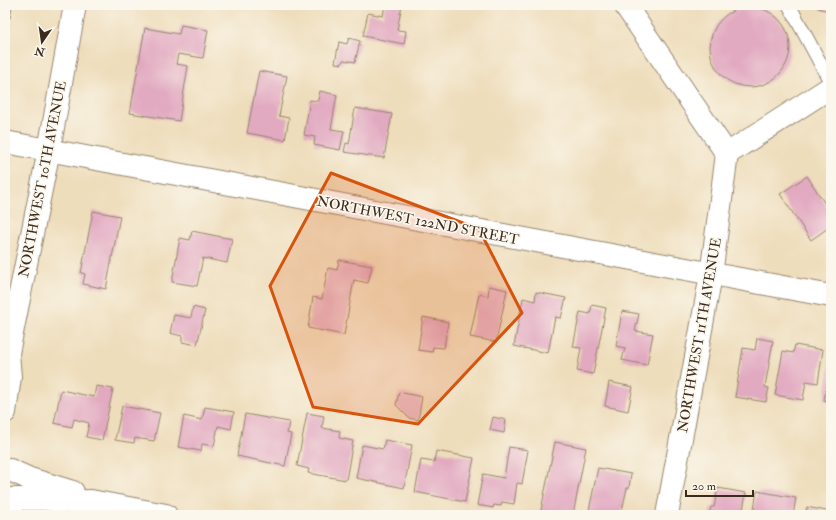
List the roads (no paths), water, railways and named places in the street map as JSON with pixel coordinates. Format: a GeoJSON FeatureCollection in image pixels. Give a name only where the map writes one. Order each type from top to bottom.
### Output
{"type":"FeatureCollection","features":[{"type":"Feature","properties":{"kind":"street","name":"NORTHWEST 10TH AVENUE"},"geometry":{"type":"LineString","coordinates":[[5,412],[10,377],[7,357],[49,150],[75,5]]}},
{"type":"Feature","properties":{"kind":"street"},"geometry":{"type":"LineString","coordinates":[[625,5],[727,154],[831,87]]}},
{"type":"Feature","properties":{"kind":"street","name":"NORTHWEST 122ND STREET"},"geometry":{"type":"LineString","coordinates":[[5,142],[711,275],[831,296]]}},
{"type":"Feature","properties":{"kind":"street","name":"NORTHWEST 11TH AVENUE"},"geometry":{"type":"LineString","coordinates":[[667,515],[711,275],[727,154]]}},
{"type":"Feature","properties":{"kind":"street"},"geometry":{"type":"LineString","coordinates":[[5,500],[10,493],[13,482],[8,467]]}},
{"type":"Feature","properties":{"kind":"street"},"geometry":{"type":"LineString","coordinates":[[8,467],[30,479],[73,492],[91,501]]}},
{"type":"Feature","properties":{"kind":"street"},"geometry":{"type":"LineString","coordinates":[[5,500],[45,499],[69,502],[91,501],[166,515]]}},
{"type":"Feature","properties":{"kind":"lane"},"geometry":{"type":"LineString","coordinates":[[789,5],[831,82]]}}]}
